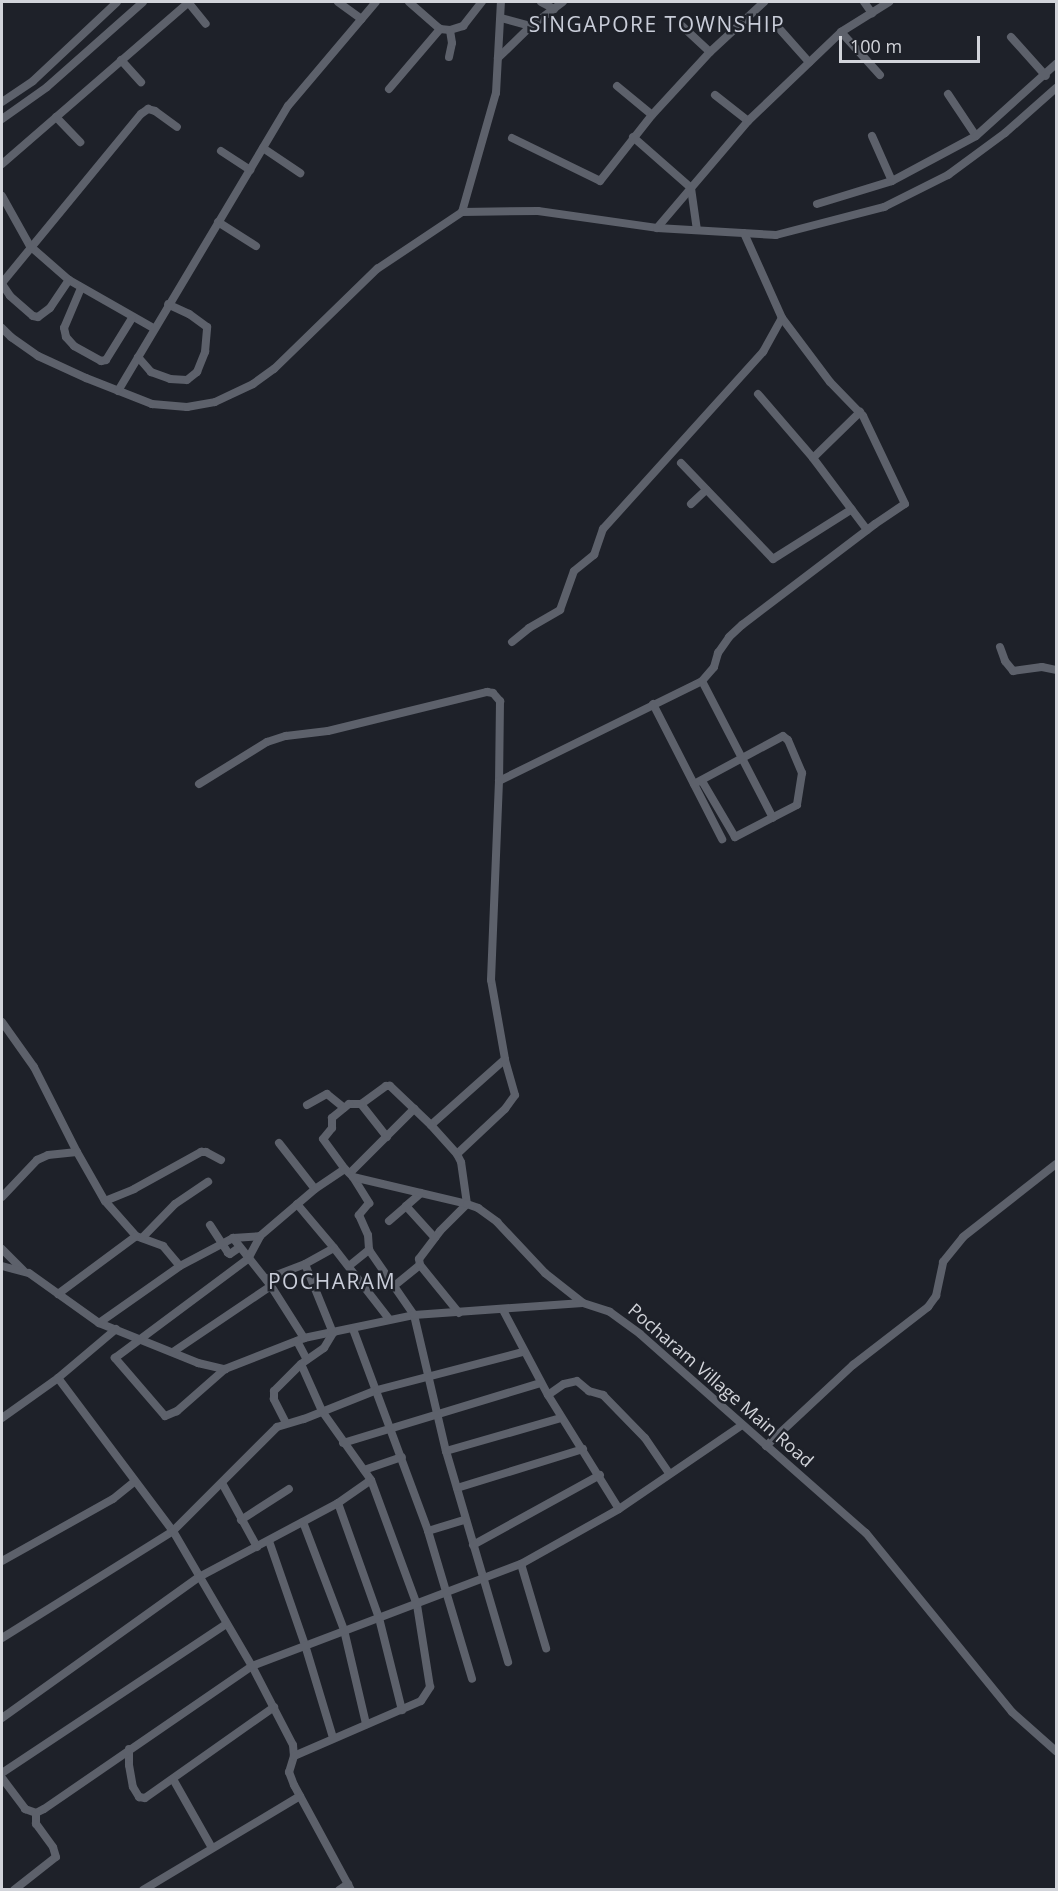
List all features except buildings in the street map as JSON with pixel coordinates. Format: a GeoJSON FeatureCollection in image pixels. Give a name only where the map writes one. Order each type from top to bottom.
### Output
{"type":"FeatureCollection","features":[{"type":"Feature","properties":{"kind":"street"},"geometry":{"type":"LineString","coordinates":[[2,102],[33,81],[117,2]]}},
{"type":"Feature","properties":{"kind":"street"},"geometry":{"type":"LineString","coordinates":[[2,119],[47,87],[143,2]]}},
{"type":"Feature","properties":{"kind":"street"},"geometry":{"type":"LineString","coordinates":[[2,164],[188,2],[206,24]]}},
{"type":"Feature","properties":{"kind":"street"},"geometry":{"type":"LineString","coordinates":[[338,2],[361,19]]}},
{"type":"Feature","properties":{"kind":"street"},"geometry":{"type":"LineString","coordinates":[[118,391],[153,328],[288,106],[376,2]]}},
{"type":"Feature","properties":{"kind":"street"},"geometry":{"type":"LineString","coordinates":[[409,2],[440,29],[450,30],[463,26],[482,2]]}},
{"type":"Feature","properties":{"kind":"street"},"geometry":{"type":"LineString","coordinates":[[462,212],[496,93],[501,2]]}},
{"type":"Feature","properties":{"kind":"street"},"geometry":{"type":"LineString","coordinates":[[541,2],[554,9]]}},
{"type":"Feature","properties":{"kind":"street"},"geometry":{"type":"LineString","coordinates":[[498,58],[531,26],[563,2]]}},
{"type":"Feature","properties":{"kind":"street"},"geometry":{"type":"LineString","coordinates":[[512,138],[600,181],[652,115],[710,52],[764,2]]}},
{"type":"Feature","properties":{"kind":"street"},"geometry":{"type":"LineString","coordinates":[[864,2],[872,13]]}},
{"type":"Feature","properties":{"kind":"street"},"geometry":{"type":"LineString","coordinates":[[657,228],[748,121],[841,32],[888,2]]}},
{"type":"Feature","properties":{"kind":"street"},"geometry":{"type":"LineString","coordinates":[[501,18],[531,26]]}},
{"type":"Feature","properties":{"kind":"street"},"geometry":{"type":"LineString","coordinates":[[776,25],[809,62]]}},
{"type":"Feature","properties":{"kind":"street"},"geometry":{"type":"LineString","coordinates":[[682,26],[710,52]]}},
{"type":"Feature","properties":{"kind":"street"},"geometry":{"type":"LineString","coordinates":[[389,89],[440,29]]}},
{"type":"Feature","properties":{"kind":"street"},"geometry":{"type":"LineString","coordinates":[[448,57],[452,43],[450,30]]}},
{"type":"Feature","properties":{"kind":"street"},"geometry":{"type":"LineString","coordinates":[[841,32],[880,75]]}},
{"type":"Feature","properties":{"kind":"street"},"geometry":{"type":"LineString","coordinates":[[1011,37],[1046,76]]}},
{"type":"Feature","properties":{"kind":"street"},"geometry":{"type":"LineString","coordinates":[[121,60],[141,82]]}},
{"type":"Feature","properties":{"kind":"street"},"geometry":{"type":"LineString","coordinates":[[817,204],[892,181],[976,136],[1046,76],[1056,64]]}},
{"type":"Feature","properties":{"kind":"street"},"geometry":{"type":"LineString","coordinates":[[617,86],[652,115]]}},
{"type":"Feature","properties":{"kind":"street"},"geometry":{"type":"LineString","coordinates":[[2,328],[11,338],[38,356],[152,404],[187,407],[215,402],[239,392],[274,369],[377,270],[462,212],[538,211],[657,228],[776,235],[884,207],[948,176],[1005,133],[1056,88]]}},
{"type":"Feature","properties":{"kind":"street"},"geometry":{"type":"LineString","coordinates":[[948,94],[976,136]]}},
{"type":"Feature","properties":{"kind":"street"},"geometry":{"type":"LineString","coordinates":[[715,95],[748,121]]}},
{"type":"Feature","properties":{"kind":"street"},"geometry":{"type":"LineString","coordinates":[[69,280],[50,308],[38,317],[33,316],[10,296],[2,284],[30,246],[141,114],[148,109],[156,111],[177,127]]}},
{"type":"Feature","properties":{"kind":"street"},"geometry":{"type":"LineString","coordinates":[[56,117],[80,142]]}},
{"type":"Feature","properties":{"kind":"street"},"geometry":{"type":"LineString","coordinates":[[872,136],[892,181]]}},
{"type":"Feature","properties":{"kind":"street"},"geometry":{"type":"LineString","coordinates":[[633,137],[691,188],[697,230]]}},
{"type":"Feature","properties":{"kind":"street"},"geometry":{"type":"LineString","coordinates":[[263,148],[300,173]]}},
{"type":"Feature","properties":{"kind":"street"},"geometry":{"type":"LineString","coordinates":[[221,151],[250,170]]}},
{"type":"Feature","properties":{"kind":"street"},"geometry":{"type":"LineString","coordinates":[[3,203],[30,246],[69,280],[153,328]]}},
{"type":"Feature","properties":{"kind":"street"},"geometry":{"type":"LineString","coordinates":[[218,222],[256,246]]}},
{"type":"Feature","properties":{"kind":"street"},"geometry":{"type":"LineString","coordinates":[[499,781],[702,681],[714,667],[718,652],[742,625],[905,504],[860,412],[830,382],[782,318],[744,233]]}},
{"type":"Feature","properties":{"kind":"street"},"geometry":{"type":"LineString","coordinates":[[81,288],[63,328],[66,337],[74,346],[101,361],[106,360],[132,318]]}},
{"type":"Feature","properties":{"kind":"street"},"geometry":{"type":"LineString","coordinates":[[138,357],[151,372],[170,379],[187,380],[197,372],[205,352],[207,327],[189,314],[168,304]]}},
{"type":"Feature","properties":{"kind":"street"},"geometry":{"type":"LineString","coordinates":[[512,642],[529,628],[560,610],[574,571],[594,555],[603,530],[763,352],[782,318]]}},
{"type":"Feature","properties":{"kind":"street"},"geometry":{"type":"LineString","coordinates":[[759,394],[813,458],[867,530]]}},
{"type":"Feature","properties":{"kind":"street"},"geometry":{"type":"LineString","coordinates":[[813,458],[860,412]]}},
{"type":"Feature","properties":{"kind":"street"},"geometry":{"type":"LineString","coordinates":[[681,463],[772,559],[852,509]]}},
{"type":"Feature","properties":{"kind":"street"},"geometry":{"type":"LineString","coordinates":[[691,504],[706,490]]}},
{"type":"Feature","properties":{"kind":"street"},"geometry":{"type":"LineString","coordinates":[[1000,647],[1005,661],[1013,671],[1042,667],[1056,670]]}},
{"type":"Feature","properties":{"kind":"street"},"geometry":{"type":"LineString","coordinates":[[702,681],[773,818]]}},
{"type":"Feature","properties":{"kind":"street"},"geometry":{"type":"LineString","coordinates":[[199,784],[267,742],[286,736],[328,731],[487,692],[496,696],[501,710],[491,980],[505,1059],[513,1083],[513,1100],[457,1154]]}},
{"type":"Feature","properties":{"kind":"street"},"geometry":{"type":"LineString","coordinates":[[653,704],[698,782],[733,837],[773,818],[799,802],[802,773],[788,740],[783,736],[698,782]]}},
{"type":"Feature","properties":{"kind":"street"},"geometry":{"type":"LineString","coordinates":[[698,782],[722,839]]}},
{"type":"Feature","properties":{"kind":"street"},"geometry":{"type":"LineString","coordinates":[[2,1022],[34,1066],[77,1152],[105,1201],[139,1237],[163,1246],[180,1266]]}},
{"type":"Feature","properties":{"kind":"street"},"geometry":{"type":"LineString","coordinates":[[431,1125],[505,1059]]}},
{"type":"Feature","properties":{"kind":"street"},"geometry":{"type":"LineString","coordinates":[[459,1313],[420,1265],[419,1258],[467,1204],[464,1171],[457,1154],[431,1125],[390,1086],[382,1088],[361,1104],[352,1103],[332,1118],[332,1128],[323,1139],[350,1173],[369,1203],[359,1215],[368,1235],[369,1250],[414,1315],[446,1451],[508,1662]]}},
{"type":"Feature","properties":{"kind":"street"},"geometry":{"type":"LineString","coordinates":[[307,1106],[327,1094],[344,1108]]}},
{"type":"Feature","properties":{"kind":"street"},"geometry":{"type":"LineString","coordinates":[[361,1104],[387,1137]]}},
{"type":"Feature","properties":{"kind":"street"},"geometry":{"type":"LineString","coordinates":[[225,1369],[177,1412],[165,1416],[115,1358],[248,1259],[260,1236],[315,1189],[350,1173],[414,1109]]}},
{"type":"Feature","properties":{"kind":"street"},"geometry":{"type":"LineString","coordinates":[[279,1143],[315,1189]]}},
{"type":"Feature","properties":{"kind":"street"},"geometry":{"type":"LineString","coordinates":[[2,1197],[41,1158],[77,1152]]}},
{"type":"Feature","properties":{"kind":"street"},"geometry":{"type":"LineString","coordinates":[[105,1201],[134,1189],[201,1152],[206,1152],[221,1160]]}},
{"type":"Feature","properties":{"kind":"street"},"geometry":{"type":"LineString","coordinates":[[766,1446],[837,1379],[928,1306],[936,1296],[943,1262],[963,1236],[1056,1164]]}},
{"type":"Feature","properties":{"kind":"street"},"geometry":{"type":"LineString","coordinates":[[350,1173],[467,1204],[497,1222],[544,1273],[583,1303]]}},
{"type":"Feature","properties":{"kind":"street"},"geometry":{"type":"LineString","coordinates":[[58,1294],[139,1237],[175,1204],[208,1182]]}},
{"type":"Feature","properties":{"kind":"street"},"geometry":{"type":"LineString","coordinates":[[389,1221],[421,1193]]}},
{"type":"Feature","properties":{"kind":"street"},"geometry":{"type":"LineString","coordinates":[[297,1204],[349,1266],[389,1319]]}},
{"type":"Feature","properties":{"kind":"street"},"geometry":{"type":"LineString","coordinates":[[406,1206],[435,1238]]}},
{"type":"Feature","properties":{"kind":"street"},"geometry":{"type":"LineString","coordinates":[[210,1225],[230,1254],[240,1247]]}},
{"type":"Feature","properties":{"kind":"street"},"geometry":{"type":"LineString","coordinates":[[99,1323],[180,1266],[233,1238],[260,1236]]}},
{"type":"Feature","properties":{"kind":"street"},"geometry":{"type":"LineString","coordinates":[[233,1238],[268,1283],[301,1339],[304,1362],[322,1411],[371,1480],[417,1605],[430,1687],[421,1701],[294,1756]]}},
{"type":"Feature","properties":{"kind":"street"},"geometry":{"type":"LineString","coordinates":[[173,1352],[268,1283],[334,1248]]}},
{"type":"Feature","properties":{"kind":"street"},"geometry":{"type":"LineString","coordinates":[[2,1249],[23,1270],[99,1323],[198,1363],[225,1369]]}},
{"type":"Feature","properties":{"kind":"street"},"geometry":{"type":"LineString","coordinates":[[349,1266],[369,1250]]}},
{"type":"Feature","properties":{"kind":"street"},"geometry":{"type":"LineString","coordinates":[[286,1423],[273,1395],[277,1388],[304,1362],[324,1348],[333,1333],[305,1264]]}},
{"type":"Feature","properties":{"kind":"street"},"geometry":{"type":"LineString","coordinates":[[394,1286],[420,1265]]}},
{"type":"Feature","properties":{"kind":"street"},"geometry":{"type":"LineString","coordinates":[[2,1266],[23,1270]]}},
{"type":"Feature","properties":{"kind":"street","name":"Pocharam Village Main Road"},"geometry":{"type":"LineString","coordinates":[[225,1369],[301,1339],[414,1315],[583,1303],[610,1312],[640,1334],[866,1533],[1012,1712],[1056,1751]]}},
{"type":"Feature","properties":{"kind":"street"},"geometry":{"type":"LineString","coordinates":[[503,1310],[540,1383],[600,1475],[619,1509]]}},
{"type":"Feature","properties":{"kind":"street"},"geometry":{"type":"LineString","coordinates":[[2,1418],[58,1378],[116,1329]]}},
{"type":"Feature","properties":{"kind":"street"},"geometry":{"type":"LineString","coordinates":[[353,1329],[428,1531],[449,1594],[472,1679]]}},
{"type":"Feature","properties":{"kind":"street"},"geometry":{"type":"LineString","coordinates":[[2,1638],[173,1531],[272,1431],[286,1423],[304,1419],[377,1390],[523,1352]]}},
{"type":"Feature","properties":{"kind":"street"},"geometry":{"type":"LineString","coordinates":[[58,1378],[173,1531],[252,1666],[290,1738],[294,1756],[289,1772],[349,1887],[339,1890]]}},
{"type":"Feature","properties":{"kind":"street"},"geometry":{"type":"LineString","coordinates":[[548,1395],[564,1384],[577,1381],[589,1391],[603,1395],[645,1438],[669,1473]]}},
{"type":"Feature","properties":{"kind":"street"},"geometry":{"type":"LineString","coordinates":[[343,1443],[540,1383]]}},
{"type":"Feature","properties":{"kind":"street"},"geometry":{"type":"LineString","coordinates":[[446,1451],[561,1418]]}},
{"type":"Feature","properties":{"kind":"street"},"geometry":{"type":"LineString","coordinates":[[36,1813],[252,1666],[344,1630],[449,1594],[521,1564],[619,1509],[742,1425]]}},
{"type":"Feature","properties":{"kind":"street"},"geometry":{"type":"LineString","coordinates":[[457,1488],[583,1449]]}},
{"type":"Feature","properties":{"kind":"street"},"geometry":{"type":"LineString","coordinates":[[364,1470],[402,1457]]}},
{"type":"Feature","properties":{"kind":"street"},"geometry":{"type":"LineString","coordinates":[[473,1545],[600,1475]]}},
{"type":"Feature","properties":{"kind":"street"},"geometry":{"type":"LineString","coordinates":[[2,1718],[199,1577],[338,1503],[371,1480]]}},
{"type":"Feature","properties":{"kind":"street"},"geometry":{"type":"LineString","coordinates":[[2,1561],[113,1499],[135,1481]]}},
{"type":"Feature","properties":{"kind":"street"},"geometry":{"type":"LineString","coordinates":[[222,1483],[256,1547]]}},
{"type":"Feature","properties":{"kind":"street"},"geometry":{"type":"LineString","coordinates":[[241,1520],[289,1489]]}},
{"type":"Feature","properties":{"kind":"street"},"geometry":{"type":"LineString","coordinates":[[338,1503],[379,1618],[402,1710]]}},
{"type":"Feature","properties":{"kind":"street"},"geometry":{"type":"LineString","coordinates":[[428,1531],[465,1520]]}},
{"type":"Feature","properties":{"kind":"street"},"geometry":{"type":"LineString","coordinates":[[303,1522],[344,1630],[366,1724]]}},
{"type":"Feature","properties":{"kind":"street"},"geometry":{"type":"LineString","coordinates":[[268,1541],[305,1645],[333,1738]]}},
{"type":"Feature","properties":{"kind":"street"},"geometry":{"type":"LineString","coordinates":[[521,1564],[546,1648]]}},
{"type":"Feature","properties":{"kind":"street"},"geometry":{"type":"LineString","coordinates":[[2,1773],[226,1624]]}},
{"type":"Feature","properties":{"kind":"street"},"geometry":{"type":"LineString","coordinates":[[129,1749],[130,1776],[139,1797],[145,1798],[274,1707]]}},
{"type":"Feature","properties":{"kind":"street"},"geometry":{"type":"LineString","coordinates":[[2,1778],[25,1809],[36,1813]]}},
{"type":"Feature","properties":{"kind":"street"},"geometry":{"type":"LineString","coordinates":[[172,1779],[212,1848]]}},
{"type":"Feature","properties":{"kind":"street"},"geometry":{"type":"LineString","coordinates":[[147,1888],[300,1796]]}},
{"type":"Feature","properties":{"kind":"street"},"geometry":{"type":"LineString","coordinates":[[15,1890],[56,1857],[53,1847],[36,1824],[36,1813]]}},
{"type":"Feature","properties":{"kind":"district","name":"SINGAPORE TOWNSHIP"},"geometry":{"type":"Point","coordinates":[657,24]}},
{"type":"Feature","properties":{"kind":"district","name":"POCHARAM"},"geometry":{"type":"Point","coordinates":[332,1281]}}]}
